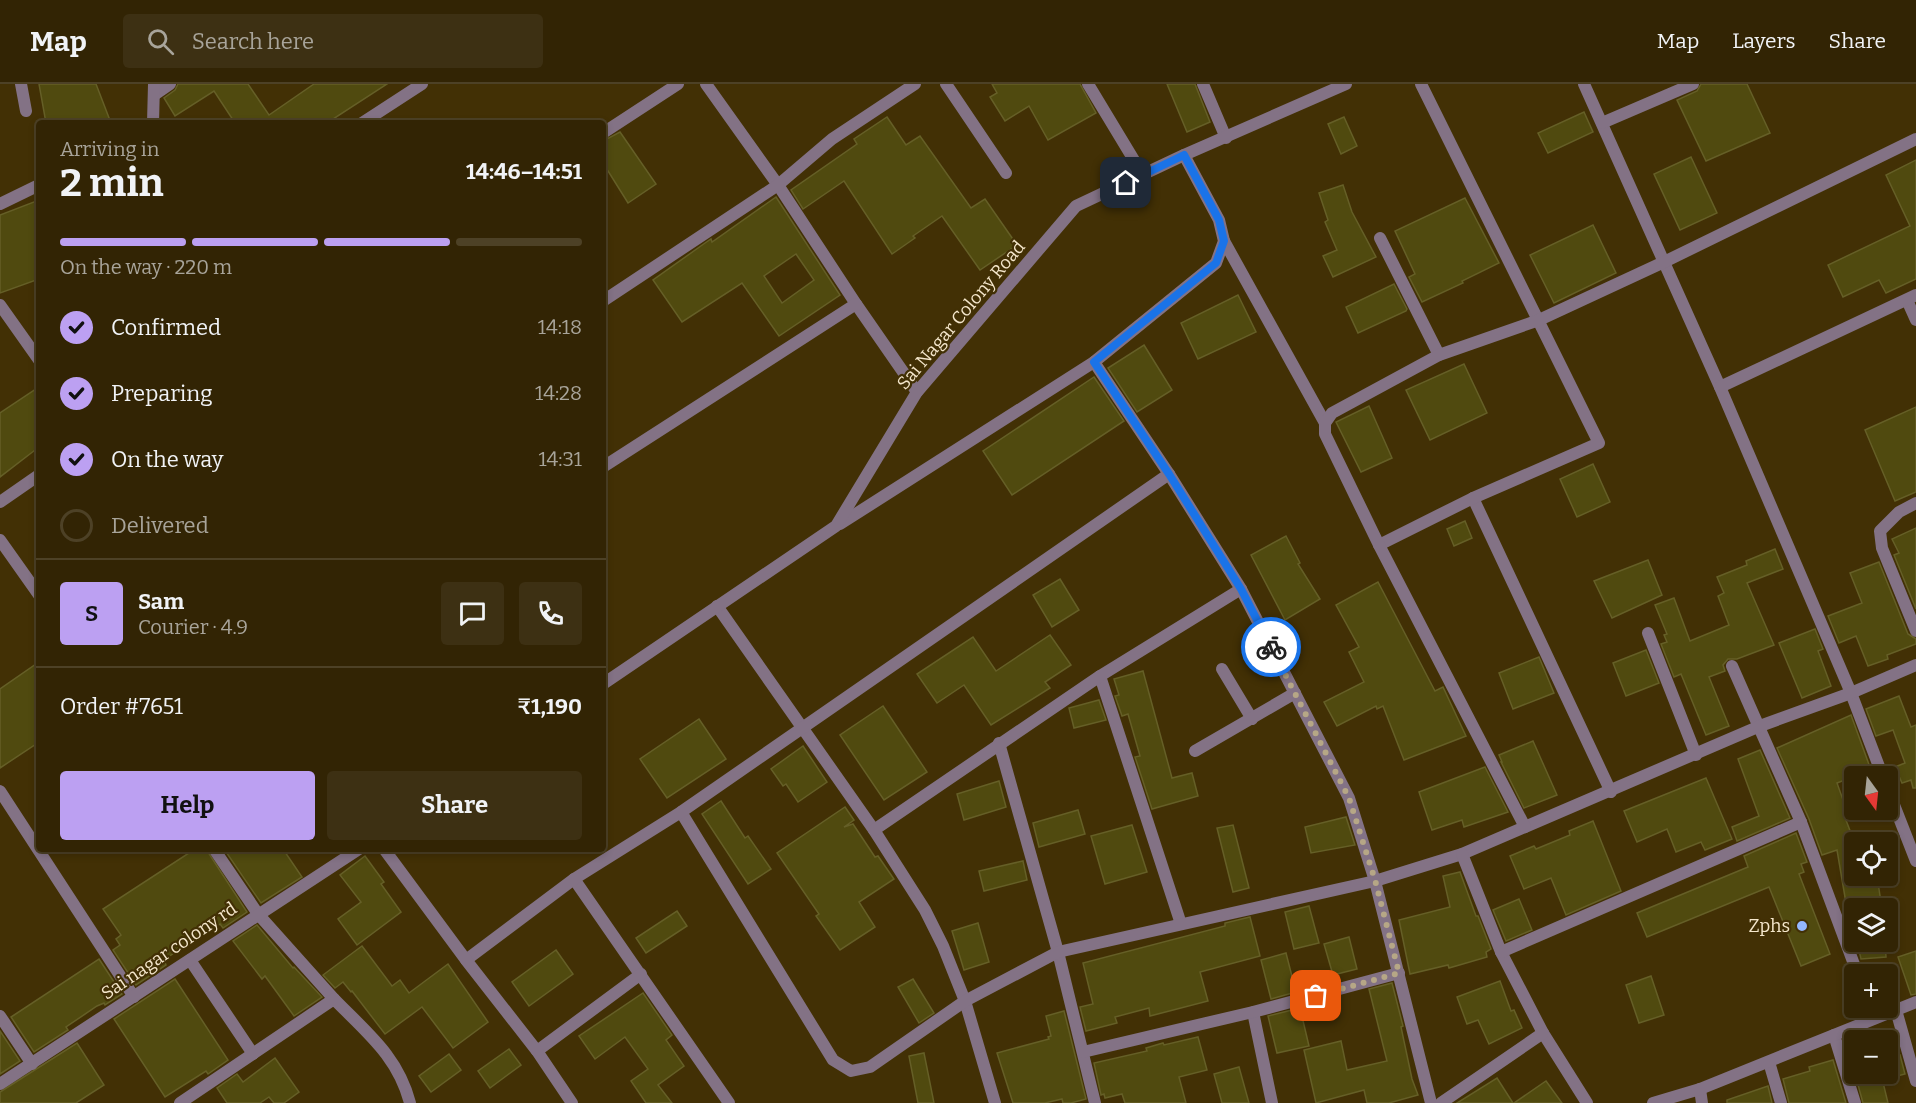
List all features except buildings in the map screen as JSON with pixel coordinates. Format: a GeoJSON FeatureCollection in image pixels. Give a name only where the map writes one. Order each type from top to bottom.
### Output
{"type":"FeatureCollection","features":[{"type":"Feature","properties":{"kind":"street"},"geometry":{"type":"LineString","coordinates":[[21,84],[26,111]]}},
{"type":"Feature","properties":{"kind":"street"},"geometry":{"type":"LineString","coordinates":[[153,120],[154,90],[170,84]]}},
{"type":"Feature","properties":{"kind":"street"},"geometry":{"type":"LineString","coordinates":[[367,120],[422,84]]}},
{"type":"Feature","properties":{"kind":"street"},"geometry":{"type":"LineString","coordinates":[[606,131],[678,84]]}},
{"type":"Feature","properties":{"kind":"street"},"geometry":{"type":"LineString","coordinates":[[706,84],[778,185],[856,304],[918,392]]}},
{"type":"Feature","properties":{"kind":"street"},"geometry":{"type":"LineString","coordinates":[[606,299],[778,185],[832,140],[915,84]]}},
{"type":"Feature","properties":{"kind":"street"},"geometry":{"type":"LineString","coordinates":[[946,84],[1006,173]]}},
{"type":"Feature","properties":{"kind":"street"},"geometry":{"type":"LineString","coordinates":[[1088,84],[1143,175]]}},
{"type":"Feature","properties":{"kind":"street"},"geometry":{"type":"LineString","coordinates":[[1203,84],[1226,138]]}},
{"type":"Feature","properties":{"kind":"street","name":"Sai Nagar Colony Road"},"geometry":{"type":"LineString","coordinates":[[606,682],[836,526],[918,392],[1076,206],[1184,155],[1346,84]]}},
{"type":"Feature","properties":{"kind":"street"},"geometry":{"type":"LineString","coordinates":[[1379,545],[1473,498],[1599,443],[1421,84]]}},
{"type":"Feature","properties":{"kind":"street"},"geometry":{"type":"LineString","coordinates":[[1584,84],[1719,387],[1851,693],[1879,766]]}},
{"type":"Feature","properties":{"kind":"street"},"geometry":{"type":"LineString","coordinates":[[1602,123],[1693,84]]}},
{"type":"Feature","properties":{"kind":"street"},"geometry":{"type":"LineString","coordinates":[[1325,423],[1332,413],[1439,355],[1539,320],[1664,262],[1916,139]]}},
{"type":"Feature","properties":{"kind":"street"},"geometry":{"type":"LineString","coordinates":[[1184,155],[1219,220],[1224,241],[1325,423],[1325,434],[1379,545],[1525,827]]}},
{"type":"Feature","properties":{"kind":"street"},"geometry":{"type":"LineString","coordinates":[[0,204],[36,186]]}},
{"type":"Feature","properties":{"kind":"street"},"geometry":{"type":"LineString","coordinates":[[1380,238],[1439,355]]}},
{"type":"Feature","properties":{"kind":"street"},"geometry":{"type":"LineString","coordinates":[[836,526],[1094,362],[1216,263],[1224,241]]}},
{"type":"Feature","properties":{"kind":"street"},"geometry":{"type":"LineString","coordinates":[[1719,387],[1911,297],[1916,320]]}},
{"type":"Feature","properties":{"kind":"street"},"geometry":{"type":"LineString","coordinates":[[606,465],[856,304]]}},
{"type":"Feature","properties":{"kind":"street"},"geometry":{"type":"LineString","coordinates":[[0,305],[36,356]]}},
{"type":"Feature","properties":{"kind":"street"},"geometry":{"type":"LineString","coordinates":[[1094,362],[1169,474],[1241,589],[1349,798],[1375,880],[1431,1103]]}},
{"type":"Feature","properties":{"kind":"street"},"geometry":{"type":"LineString","coordinates":[[466,960],[574,879],[681,812],[1169,474]]}},
{"type":"Feature","properties":{"kind":"street"},"geometry":{"type":"LineString","coordinates":[[0,502],[36,477]]}},
{"type":"Feature","properties":{"kind":"street"},"geometry":{"type":"LineString","coordinates":[[1473,498],[1611,792]]}},
{"type":"Feature","properties":{"kind":"street"},"geometry":{"type":"LineString","coordinates":[[1916,503],[1899,512],[1880,531],[1882,548],[1916,631]]}},
{"type":"Feature","properties":{"kind":"street"},"geometry":{"type":"LineString","coordinates":[[0,540],[36,591]]}},
{"type":"Feature","properties":{"kind":"street"},"geometry":{"type":"LineString","coordinates":[[874,830],[1100,676],[1241,589]]}},
{"type":"Feature","properties":{"kind":"street"},"geometry":{"type":"LineString","coordinates":[[717,606],[874,830],[925,910],[943,946],[965,1001],[995,1103]]}},
{"type":"Feature","properties":{"kind":"street"},"geometry":{"type":"LineString","coordinates":[[1648,633],[1696,754]]}},
{"type":"Feature","properties":{"kind":"street"},"geometry":{"type":"LineString","coordinates":[[681,812],[833,1060],[851,1071],[870,1067],[965,1001],[1058,952],[1375,880],[1462,854],[1611,792],[1760,726],[1851,693],[1916,665]]}},
{"type":"Feature","properties":{"kind":"street"},"geometry":{"type":"LineString","coordinates":[[1732,666],[1801,822],[1854,964]]}},
{"type":"Feature","properties":{"kind":"street"},"geometry":{"type":"LineString","coordinates":[[1222,669],[1251,719]]}},
{"type":"Feature","properties":{"kind":"street"},"geometry":{"type":"LineString","coordinates":[[1100,676],[1181,924]]}},
{"type":"Feature","properties":{"kind":"street"},"geometry":{"type":"LineString","coordinates":[[1195,751],[1296,693]]}},
{"type":"Feature","properties":{"kind":"street"},"geometry":{"type":"LineString","coordinates":[[999,743],[1058,952],[1095,1103]]}},
{"type":"Feature","properties":{"kind":"street"},"geometry":{"type":"LineString","coordinates":[[0,791],[36,846]]}},
{"type":"Feature","properties":{"kind":"street"},"geometry":{"type":"LineString","coordinates":[[1898,814],[1916,861]]}},
{"type":"Feature","properties":{"kind":"street"},"geometry":{"type":"LineString","coordinates":[[1501,952],[1801,822]]}},
{"type":"Feature","properties":{"kind":"street"},"geometry":{"type":"LineString","coordinates":[[40,852],[134,997]]}},
{"type":"Feature","properties":{"kind":"street"},"geometry":{"type":"LineString","coordinates":[[216,852],[258,914],[389,1056],[406,1086],[410,1103]]}},
{"type":"Feature","properties":{"kind":"street","name":"Sai nagar colony rd"},"geometry":{"type":"LineString","coordinates":[[0,1084],[354,852]]}},
{"type":"Feature","properties":{"kind":"street"},"geometry":{"type":"LineString","coordinates":[[386,852],[537,1051],[572,1103]]}},
{"type":"Feature","properties":{"kind":"street"},"geometry":{"type":"LineString","coordinates":[[1462,854],[1501,952],[1543,1033],[1587,1103]]}},
{"type":"Feature","properties":{"kind":"street"},"geometry":{"type":"LineString","coordinates":[[574,879],[729,1103]]}},
{"type":"Feature","properties":{"kind":"street"},"geometry":{"type":"LineString","coordinates":[[190,960],[253,1054]]}},
{"type":"Feature","properties":{"kind":"street"},"geometry":{"type":"LineString","coordinates":[[1083,1052],[1253,1012],[1399,973]]}},
{"type":"Feature","properties":{"kind":"street"},"geometry":{"type":"LineString","coordinates":[[537,1051],[641,974]]}},
{"type":"Feature","properties":{"kind":"street"},"geometry":{"type":"LineString","coordinates":[[180,1103],[334,999]]}},
{"type":"Feature","properties":{"kind":"street"},"geometry":{"type":"LineString","coordinates":[[1898,1009],[1916,1002]]}},
{"type":"Feature","properties":{"kind":"street"},"geometry":{"type":"LineString","coordinates":[[1253,1012],[1270,1102]]}},
{"type":"Feature","properties":{"kind":"street"},"geometry":{"type":"LineString","coordinates":[[0,1016],[32,1064]]}},
{"type":"Feature","properties":{"kind":"street"},"geometry":{"type":"LineString","coordinates":[[1898,1017],[1916,1081]]}},
{"type":"Feature","properties":{"kind":"street"},"geometry":{"type":"LineString","coordinates":[[1653,1103],[1700,1089],[1768,1062],[1834,1035],[1864,1018]]}},
{"type":"Feature","properties":{"kind":"street"},"geometry":{"type":"LineString","coordinates":[[1441,1103],[1543,1033]]}},
{"type":"Feature","properties":{"kind":"street"},"geometry":{"type":"LineString","coordinates":[[1834,1035],[1854,1103]]}},
{"type":"Feature","properties":{"kind":"street"},"geometry":{"type":"LineString","coordinates":[[1768,1062],[1781,1103]]}},
{"type":"Feature","properties":{"kind":"street"},"geometry":{"type":"LineString","coordinates":[[1700,1089],[1702,1103]]}},
{"type":"Feature","properties":{"kind":"way so far"},"geometry":{"type":"LineString","coordinates":[[1271,647],[1349,798],[1375,880],[1399,973],[1316,996]]}},
{"type":"Feature","properties":{"kind":"place","name":"Zphs"},"geometry":{"type":"Point","coordinates":[1802,926]}},
{"type":"Feature","properties":{"kind":"route"},"geometry":{"type":"LineString","coordinates":[[1126,183],[1184,155],[1219,220],[1224,241],[1216,263],[1094,362],[1169,474],[1241,589],[1271,647]]}}]}
